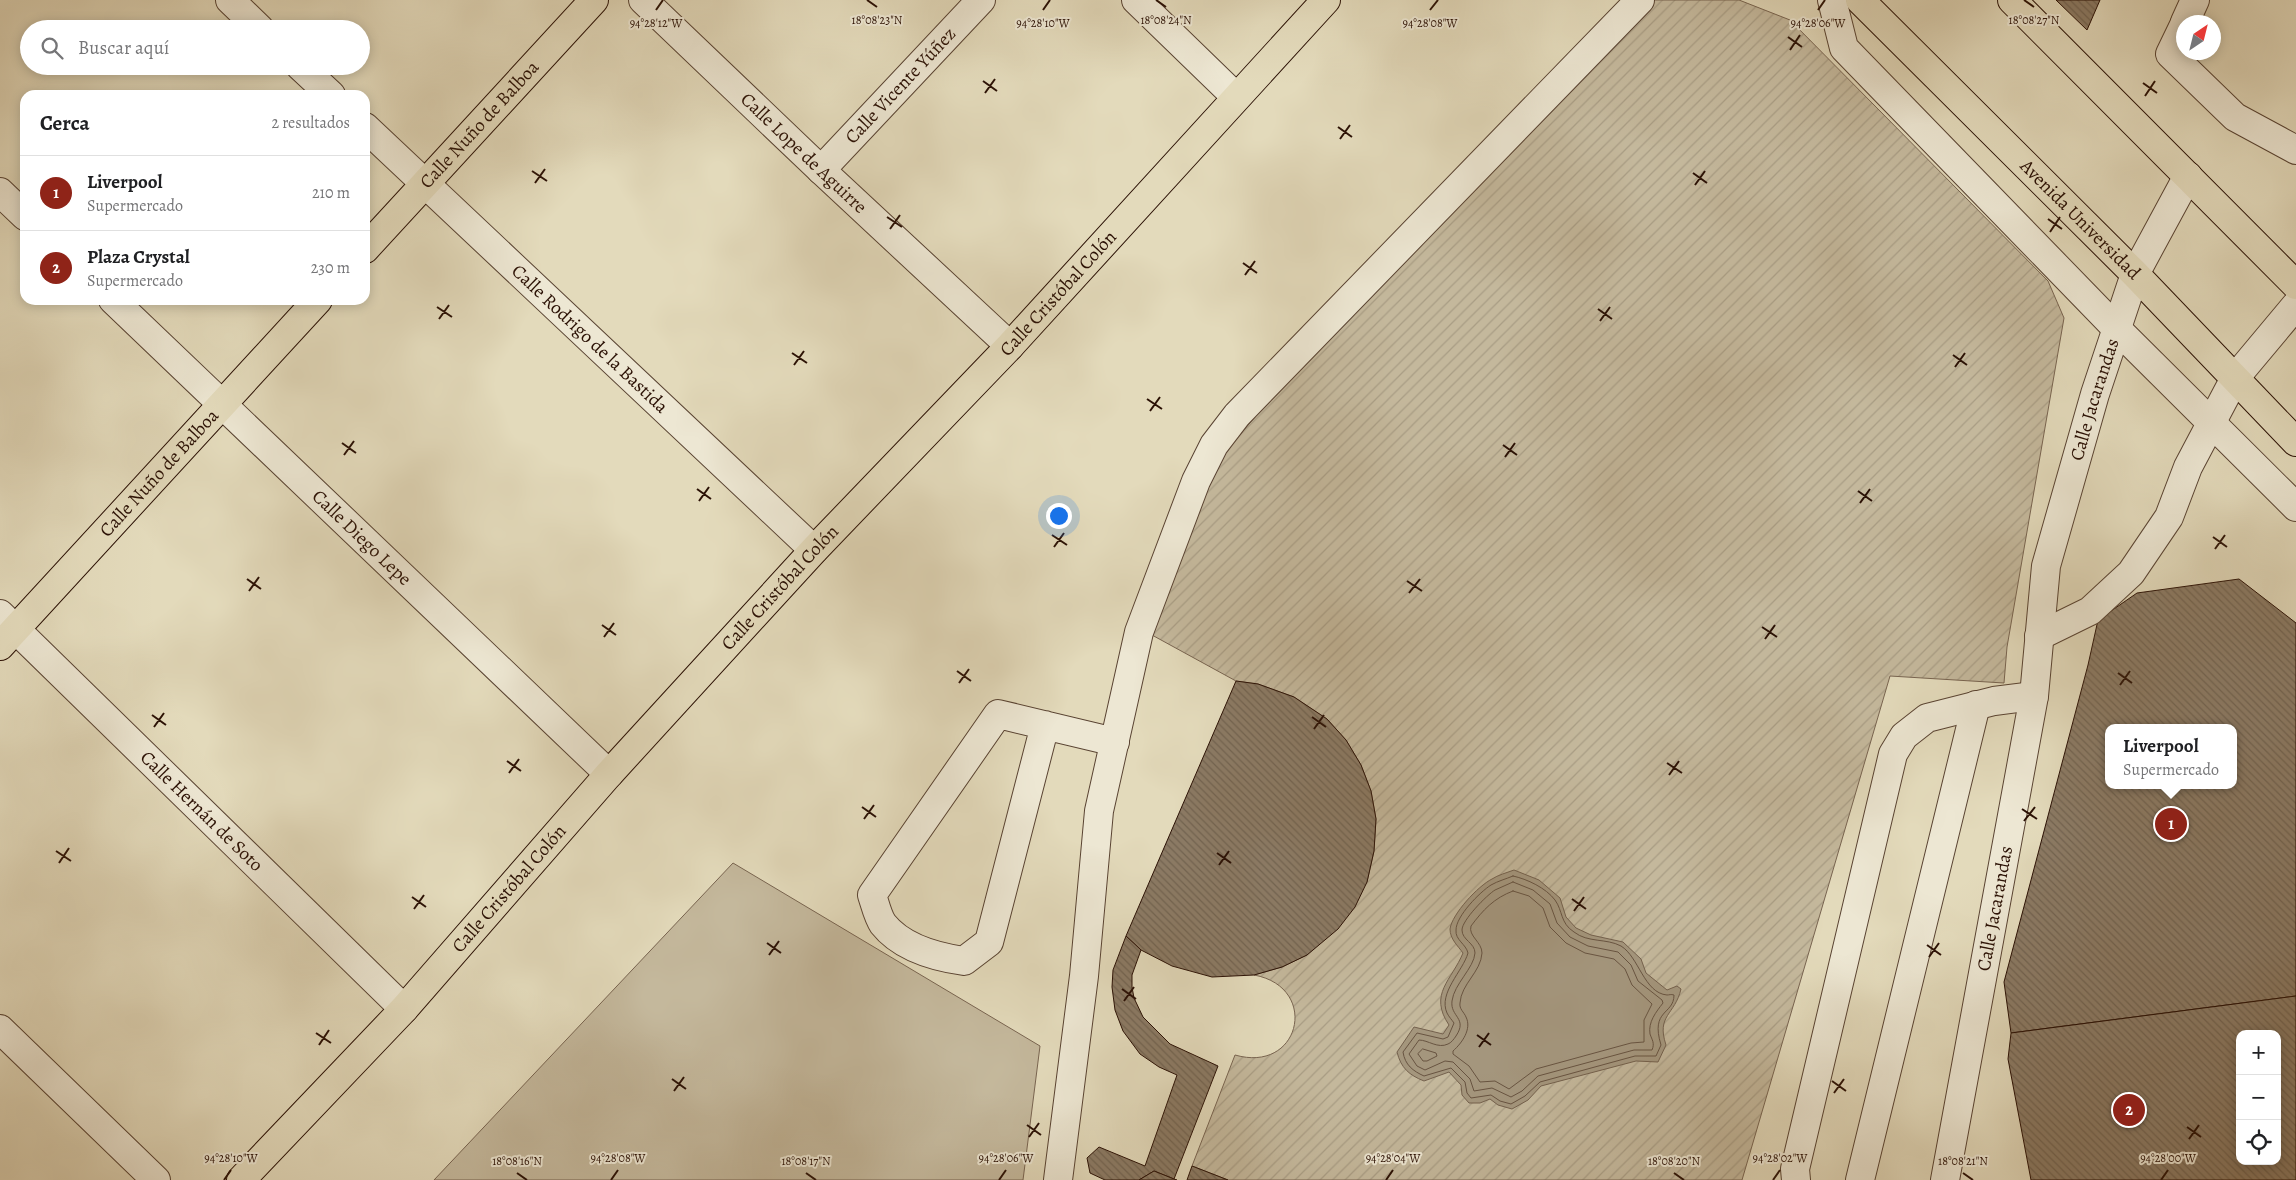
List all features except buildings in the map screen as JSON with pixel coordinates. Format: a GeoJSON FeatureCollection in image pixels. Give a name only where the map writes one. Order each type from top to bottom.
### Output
{"type":"FeatureCollection","features":[{"type":"Feature","properties":{"kind":"main road","name":"Calle Nuño de Balboa"},"geometry":{"type":"LineString","coordinates":[[370,244],[594,0]]}},
{"type":"Feature","properties":{"kind":"main road","name":"Calle Cristóbal Colón"},"geometry":{"type":"LineString","coordinates":[[241,1180],[404,1009],[609,774],[814,550],[1010,346],[1326,0]]}},
{"type":"Feature","properties":{"kind":"main road","name":"Avenida Universidad"},"geometry":{"type":"LineString","coordinates":[[1860,0],[2135,274],[2296,442]]}},
{"type":"Feature","properties":{"kind":"main road"},"geometry":{"type":"LineString","coordinates":[[2012,0],[2296,285]]}},
{"type":"Feature","properties":{"kind":"main road","name":"Calle Nuño de Balboa"},"geometry":{"type":"LineString","coordinates":[[5,630],[222,404],[313,305]]}},
{"type":"Feature","properties":{"kind":"street"},"geometry":{"type":"LineString","coordinates":[[230,0],[251,20]]}},
{"type":"Feature","properties":{"kind":"street","name":"Calle Lope de Aguirre"},"geometry":{"type":"LineString","coordinates":[[643,0],[821,170],[1010,346]]}},
{"type":"Feature","properties":{"kind":"street","name":"Calle Vicente Yúñez"},"geometry":{"type":"LineString","coordinates":[[821,170],[981,0]]}},
{"type":"Feature","properties":{"kind":"street"},"geometry":{"type":"LineString","coordinates":[[1136,0],[1236,97]]}},
{"type":"Feature","properties":{"kind":"street"},"geometry":{"type":"LineString","coordinates":[[1058,1180],[1084,976],[1099,810],[1116,742],[1139,632],[1196,482],[1214,445],[1237,415],[1640,0]]}},
{"type":"Feature","properties":{"kind":"street"},"geometry":{"type":"LineString","coordinates":[[1832,0],[1844,48],[2116,328],[2296,507]]}},
{"type":"Feature","properties":{"kind":"street"},"geometry":{"type":"LineString","coordinates":[[2188,15],[2195,0]]}},
{"type":"Feature","properties":{"kind":"street"},"geometry":{"type":"LineString","coordinates":[[2176,41],[2170,54],[2176,60]]}},
{"type":"Feature","properties":{"kind":"street"},"geometry":{"type":"LineString","coordinates":[[2176,60],[2235,118],[2296,150]]}},
{"type":"Feature","properties":{"kind":"street"},"geometry":{"type":"LineString","coordinates":[[310,75],[326,90]]}},
{"type":"Feature","properties":{"kind":"street","name":"Calle Rodrigo de la Bastida"},"geometry":{"type":"LineString","coordinates":[[370,132],[814,550]]}},
{"type":"Feature","properties":{"kind":"street","name":"Calle Jacarandas"},"geometry":{"type":"LineString","coordinates":[[1945,1180],[2034,696],[2046,566],[2095,394],[2135,274],[2188,176]]}},
{"type":"Feature","properties":{"kind":"street"},"geometry":{"type":"LineString","coordinates":[[0,192],[20,211]]}},
{"type":"Feature","properties":{"kind":"street","name":"Calle Diego Lepe"},"geometry":{"type":"LineString","coordinates":[[118,305],[609,774]]}},
{"type":"Feature","properties":{"kind":"street"},"geometry":{"type":"LineString","coordinates":[[2039,636],[2090,611],[2131,573],[2169,517],[2183,478],[2234,378],[2296,305]]}},
{"type":"Feature","properties":{"kind":"street","name":"Calle Hernán de Soto"},"geometry":{"type":"LineString","coordinates":[[5,630],[404,1009]]}},
{"type":"Feature","properties":{"kind":"street"},"geometry":{"type":"LineString","coordinates":[[1796,1180],[1795,1169],[1892,754],[1904,736],[1927,718],[1976,706],[2034,696]]}},
{"type":"Feature","properties":{"kind":"street"},"geometry":{"type":"LineString","coordinates":[[1860,1180],[1976,706]]}},
{"type":"Feature","properties":{"kind":"street"},"geometry":{"type":"LineString","coordinates":[[1045,725],[989,942],[964,960],[936,957],[902,940],[883,924],[872,895],[998,714],[1045,725],[1116,742]]}},
{"type":"Feature","properties":{"kind":"street"},"geometry":{"type":"LineString","coordinates":[[0,1030],[156,1180]]}},
{"type":"Feature","properties":{"kind":"shaded area"},"geometry":{"type":"Polygon","coordinates":[[[1650,0],[1739,0],[1790,20],[2048,281],[2064,318],[2007,647],[2004,683],[1890,676],[1742,1180],[1228,1180],[1192,1166],[1235,1055],[1257,1058],[1275,1052],[1287,1041],[1294,1027],[1294,1011],[1288,995],[1275,983],[1254,975],[1282,967],[1307,955],[1367,882],[1374,851],[1376,819],[1371,791],[1361,765],[1346,740],[1327,719],[1294,697],[1258,684],[1236,681],[1141,629],[1195,487],[1406,241],[1650,0]]]}},
{"type":"Feature","properties":{"kind":"shaded area"},"geometry":{"type":"Polygon","coordinates":[[[733,863],[1040,1046],[1023,1180],[434,1180],[733,863]]]}},
{"type":"Feature","properties":{"kind":"water"},"geometry":{"type":"Polygon","coordinates":[[[1514,870],[1539,880],[1560,898],[1566,917],[1576,928],[1591,935],[1623,942],[1641,959],[1646,973],[1667,990],[1677,986],[1681,989],[1663,1027],[1666,1045],[1658,1062],[1636,1061],[1541,1086],[1528,1100],[1512,1109],[1498,1105],[1490,1099],[1480,1103],[1469,1103],[1462,1095],[1461,1085],[1449,1072],[1424,1081],[1403,1067],[1397,1052],[1414,1027],[1443,1034],[1449,1025],[1443,1014],[1441,996],[1463,953],[1450,933],[1455,916],[1466,901],[1486,883],[1497,876],[1514,870]]]}},
{"type":"Feature","properties":{"kind":"place","name":"Liverpool"},"geometry":{"type":"Point","coordinates":[2171,824]}},
{"type":"Feature","properties":{"kind":"place","name":"Plaza Crystal"},"geometry":{"type":"Point","coordinates":[2129,1110]}}]}
